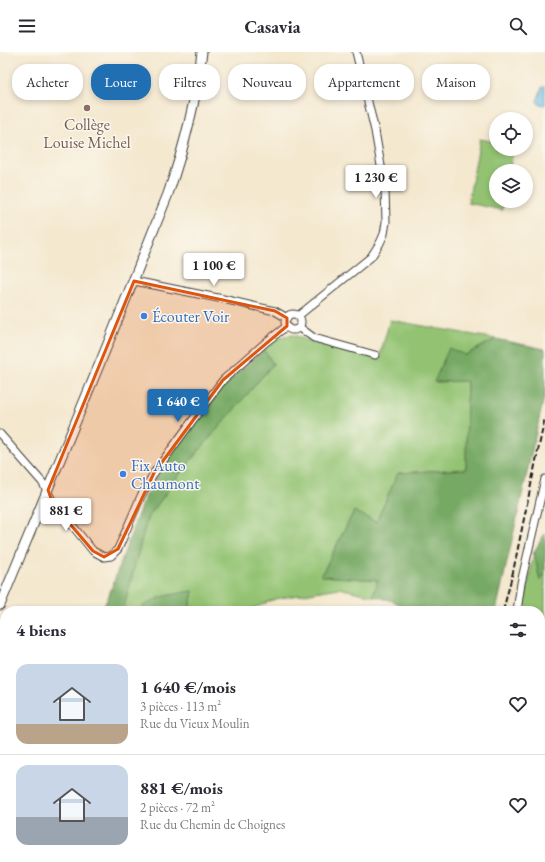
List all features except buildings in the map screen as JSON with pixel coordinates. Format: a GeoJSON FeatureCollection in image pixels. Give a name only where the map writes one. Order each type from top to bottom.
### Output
{"type":"FeatureCollection","features":[{"type":"Feature","properties":{"kind":"street"},"geometry":{"type":"LineString","coordinates":[[0,605],[134,281],[175,174],[194,103],[202,52]]}},
{"type":"Feature","properties":{"kind":"street"},"geometry":{"type":"LineString","coordinates":[[298,316],[371,257],[384,234],[386,222],[385,189],[375,131],[356,52]]}},
{"type":"Feature","properties":{"kind":"street"},"geometry":{"type":"LineString","coordinates":[[134,281],[253,306],[275,312],[287,318]]}},
{"type":"Feature","properties":{"kind":"street"},"geometry":{"type":"LineString","coordinates":[[292,314],[298,316],[301,322],[299,327],[292,329],[287,326],[285,322],[287,318],[292,314]]}},
{"type":"Feature","properties":{"kind":"street"},"geometry":{"type":"LineString","coordinates":[[0,434],[42,482],[48,490],[54,504],[94,551],[104,557],[111,556],[118,549],[141,496],[154,473],[223,380],[266,342],[287,326]]}},
{"type":"Feature","properties":{"kind":"street"},"geometry":{"type":"LineString","coordinates":[[299,327],[314,338],[375,355]]}},
{"type":"Feature","properties":{"kind":"street"},"geometry":{"type":"LineString","coordinates":[[518,606],[521,583],[545,478]]}},
{"type":"Feature","properties":{"kind":"highlighted area"},"geometry":{"type":"Polygon","coordinates":[[[134,281],[275,311],[287,318],[287,326],[223,380],[154,473],[118,549],[104,557],[93,551],[53,504],[48,490],[134,281]]]}},
{"type":"Feature","properties":{"kind":"green space"},"geometry":{"type":"Polygon","coordinates":[[[480,139],[489,141],[489,156],[512,156],[511,164],[489,164],[489,207],[468,203],[480,139]]]}},
{"type":"Feature","properties":{"kind":"green space"},"geometry":{"type":"Polygon","coordinates":[[[492,208],[502,208],[502,210],[492,208]]]}},
{"type":"Feature","properties":{"kind":"green space"},"geometry":{"type":"Polygon","coordinates":[[[390,320],[496,339],[465,355],[434,382],[467,381],[466,469],[399,473],[376,522],[354,511],[321,576],[378,580],[373,596],[339,588],[275,599],[259,606],[190,606],[193,591],[143,606],[124,606],[147,519],[184,468],[273,364],[264,350],[279,338],[293,335],[321,345],[379,359],[390,320]]]}},
{"type":"Feature","properties":{"kind":"green space"},"geometry":{"type":"Polygon","coordinates":[[[496,339],[545,349],[545,393],[497,606],[402,606],[393,601],[373,596],[378,580],[321,576],[354,511],[376,522],[398,473],[466,469],[467,381],[434,382],[449,348],[465,355],[496,339]]]}},
{"type":"Feature","properties":{"kind":"green space"},"geometry":{"type":"Polygon","coordinates":[[[264,350],[273,364],[184,468],[147,519],[124,606],[104,606],[142,503],[172,451],[228,381],[264,350]]]}},
{"type":"Feature","properties":{"kind":"green space"},"geometry":{"type":"Polygon","coordinates":[[[545,533],[545,574],[540,581],[534,552],[545,533]]]}},
{"type":"Feature","properties":{"kind":"green space"},"geometry":{"type":"Polygon","coordinates":[[[534,552],[540,581],[545,574],[545,606],[524,606],[534,552]]]}},
{"type":"Feature","properties":{"kind":"green space"},"geometry":{"type":"Polygon","coordinates":[[[193,591],[190,606],[144,606],[156,599],[193,591]]]}},
{"type":"Feature","properties":{"kind":"water"},"geometry":{"type":"Polygon","coordinates":[[[542,87],[545,87],[545,105],[539,104],[537,101],[542,87]]]}},
{"type":"Feature","properties":{"kind":"railway"},"geometry":{"type":"LineString","coordinates":[[504,606],[513,572],[545,417]]}},
{"type":"Feature","properties":{"kind":"place","name":"Collège Louise Michel"},"geometry":{"type":"Point","coordinates":[87,108]}},
{"type":"Feature","properties":{"kind":"place","name":"Écouter Voir"},"geometry":{"type":"Point","coordinates":[144,316]}},
{"type":"Feature","properties":{"kind":"place","name":"Fix Auto Chaumont"},"geometry":{"type":"Point","coordinates":[123,474]}}]}
